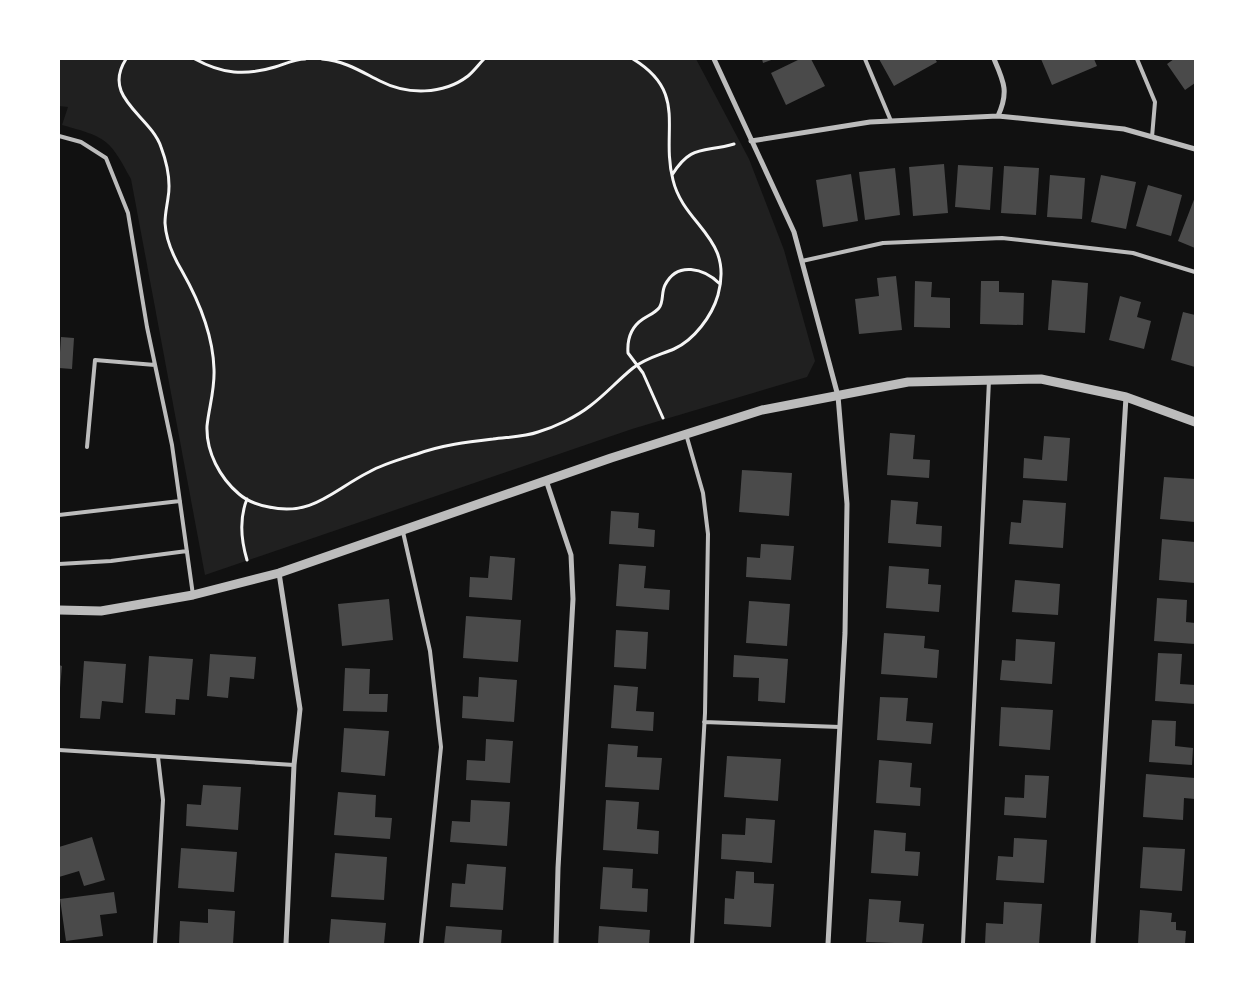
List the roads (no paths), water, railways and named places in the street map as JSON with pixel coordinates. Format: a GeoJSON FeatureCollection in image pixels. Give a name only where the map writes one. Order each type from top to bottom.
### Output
{"type":"FeatureCollection","features":[{"type":"Feature","properties":{"kind":"street"},"geometry":{"type":"LineString","coordinates":[[714,59],[794,232],[838,396],[847,504],[845,633],[828,944]]}},
{"type":"Feature","properties":{"kind":"street"},"geometry":{"type":"LineString","coordinates":[[994,59],[1002,78],[1006,100],[998,116]]}},
{"type":"Feature","properties":{"kind":"street"},"geometry":{"type":"LineString","coordinates":[[751,141],[870,122],[998,116],[1124,129],[1195,149]]}},
{"type":"Feature","properties":{"kind":"street"},"geometry":{"type":"LineString","coordinates":[[59,610],[101,611],[193,595],[279,573],[546,480],[762,410],[908,382],[1041,379],[1126,398],[1195,422]]}},
{"type":"Feature","properties":{"kind":"street"},"geometry":{"type":"LineString","coordinates":[[1093,944],[1126,398]]}},
{"type":"Feature","properties":{"kind":"street"},"geometry":{"type":"LineString","coordinates":[[546,480],[571,555],[573,599],[558,868],[556,944]]}},
{"type":"Feature","properties":{"kind":"street"},"geometry":{"type":"LineString","coordinates":[[279,573],[300,709],[294,765],[286,944]]}},
{"type":"Feature","properties":{"kind":"lane"},"geometry":{"type":"LineString","coordinates":[[865,59],[891,121]]}},
{"type":"Feature","properties":{"kind":"lane"},"geometry":{"type":"LineString","coordinates":[[1137,59],[1155,102],[1152,137]]}},
{"type":"Feature","properties":{"kind":"lane"},"geometry":{"type":"LineString","coordinates":[[59,136],[81,142],[106,158],[128,213],[155,364],[172,445],[193,595]]}},
{"type":"Feature","properties":{"kind":"lane"},"geometry":{"type":"LineString","coordinates":[[802,261],[883,243],[1002,238],[1133,253],[1195,272]]}},
{"type":"Feature","properties":{"kind":"lane"},"geometry":{"type":"LineString","coordinates":[[87,447],[95,360],[155,364]]}},
{"type":"Feature","properties":{"kind":"lane"},"geometry":{"type":"LineString","coordinates":[[963,944],[989,380]]}},
{"type":"Feature","properties":{"kind":"lane"},"geometry":{"type":"LineString","coordinates":[[686,434],[703,493],[708,534],[704,722],[692,944]]}},
{"type":"Feature","properties":{"kind":"lane"},"geometry":{"type":"LineString","coordinates":[[59,515],[180,501]]}},
{"type":"Feature","properties":{"kind":"lane"},"geometry":{"type":"LineString","coordinates":[[403,529],[430,650],[440,746],[422,944]]}},
{"type":"Feature","properties":{"kind":"lane"},"geometry":{"type":"LineString","coordinates":[[59,564],[111,561],[187,551]]}},
{"type":"Feature","properties":{"kind":"lane"},"geometry":{"type":"LineString","coordinates":[[704,722],[840,727]]}},
{"type":"Feature","properties":{"kind":"lane"},"geometry":{"type":"LineString","coordinates":[[59,750],[294,765]]}},
{"type":"Feature","properties":{"kind":"lane"},"geometry":{"type":"LineString","coordinates":[[155,944],[163,800],[158,757]]}}]}
